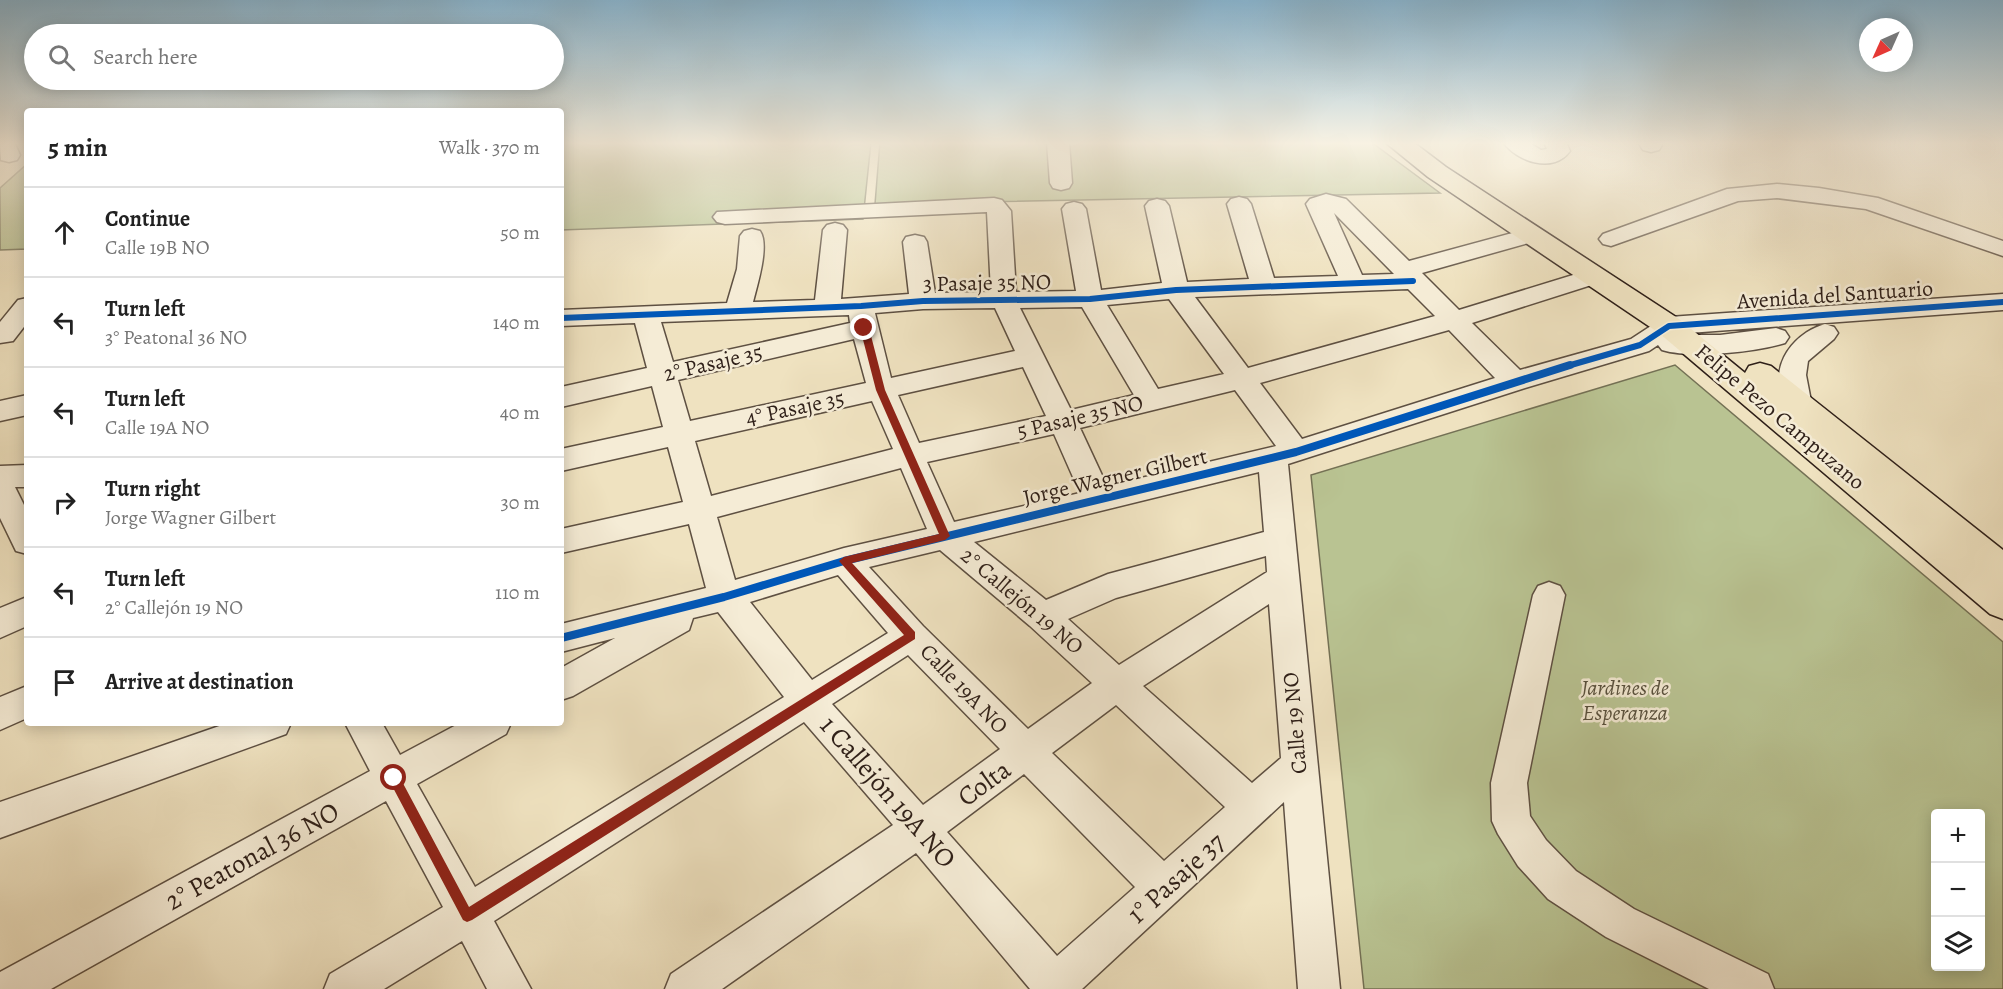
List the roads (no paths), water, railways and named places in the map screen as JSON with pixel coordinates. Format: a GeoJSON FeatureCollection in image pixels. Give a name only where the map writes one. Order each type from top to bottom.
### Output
{"type":"FeatureCollection","features":[{"type":"Feature","properties":{"kind":"main road","name":"Felipe Pezo Campuzano"},"geometry":{"type":"LineString","coordinates":[[1463,188],[1530,235],[1693,334],[1797,401],[2003,570]]}},
{"type":"Feature","properties":{"kind":"main road","name":"Felipe Pezo Campuzano"},"geometry":{"type":"LineString","coordinates":[[1491,188],[1630,278],[2003,604]]}},
{"type":"Feature","properties":{"kind":"street"},"geometry":{"type":"LineString","coordinates":[[1611,239],[1735,194],[1777,191],[1870,203],[2003,249]]}},
{"type":"Feature","properties":{"kind":"street"},"geometry":{"type":"LineString","coordinates":[[1353,282],[1318,204],[1321,202],[1329,201],[1338,204],[1515,381]]}},
{"type":"Feature","properties":{"kind":"street"},"geometry":{"type":"LineString","coordinates":[[1239,204],[1264,287]]}},
{"type":"Feature","properties":{"kind":"street"},"geometry":{"type":"LineString","coordinates":[[725,217],[994,205],[999,211],[1004,301],[1098,500]]}},
{"type":"Feature","properties":{"kind":"street"},"geometry":{"type":"LineString","coordinates":[[1157,206],[1176,291],[1242,379],[1285,455]]}},
{"type":"Feature","properties":{"kind":"street"},"geometry":{"type":"LineString","coordinates":[[1074,209],[1089,299],[1151,401]]}},
{"type":"Feature","properties":{"kind":"street"},"geometry":{"type":"LineString","coordinates":[[827,307],[833,268],[835,230]]}},
{"type":"Feature","properties":{"kind":"street","name":"3 Pasaje 35 NO"},"geometry":{"type":"LineString","coordinates":[[564,318],[827,307],[863,317],[923,301],[1089,299],[1176,291],[1353,282],[1409,275],[1530,235]]}},
{"type":"Feature","properties":{"kind":"street"},"geometry":{"type":"LineString","coordinates":[[736,312],[749,269],[752,236]]}},
{"type":"Feature","properties":{"kind":"street"},"geometry":{"type":"LineString","coordinates":[[915,242],[923,301]]}},
{"type":"Feature","properties":{"kind":"street","name":"5 Pasaje 35 NO"},"geometry":{"type":"LineString","coordinates":[[564,540],[700,510],[910,455],[1063,422],[1242,379],[1453,320],[1595,276]]}},
{"type":"Feature","properties":{"kind":"street","name":"Avenida del Santuario"},"geometry":{"type":"LineString","coordinates":[[1640,345],[1693,334],[2003,302]]}},
{"type":"Feature","properties":{"kind":"street"},"geometry":{"type":"LineString","coordinates":[[12,339],[24,313]]}},
{"type":"Feature","properties":{"kind":"street"},"geometry":{"type":"LineString","coordinates":[[564,683],[719,598],[700,510],[646,315]]}},
{"type":"Feature","properties":{"kind":"street","name":"2° Pasaje 35"},"geometry":{"type":"LineString","coordinates":[[564,396],[663,375],[863,317]]}},
{"type":"Feature","properties":{"kind":"street","name":"2° Callejón 19 NO"},"geometry":{"type":"LineString","coordinates":[[863,317],[881,390],[945,536],[1042,616],[1253,808]]}},
{"type":"Feature","properties":{"kind":"street","name":"Avenida del Santuario"},"geometry":{"type":"LineString","coordinates":[[1693,334],[1825,333],[2003,321]]}},
{"type":"Feature","properties":{"kind":"street"},"geometry":{"type":"LineString","coordinates":[[1797,401],[1790,369],[1793,359],[1825,333]]}},
{"type":"Feature","properties":{"kind":"street","name":"Jorge Wagner Gilbert"},"geometry":{"type":"LineString","coordinates":[[564,637],[719,598],[844,561],[1285,455],[1515,381],[1640,345]]}},
{"type":"Feature","properties":{"kind":"street","name":"4° Pasaje 35"},"geometry":{"type":"LineString","coordinates":[[564,459],[1029,357]]}},
{"type":"Feature","properties":{"kind":"street"},"geometry":{"type":"LineString","coordinates":[[0,411],[24,406]]}},
{"type":"Feature","properties":{"kind":"street","name":"Calle 19 NO"},"geometry":{"type":"LineString","coordinates":[[1285,455],[1279,540],[1319,989]]}},
{"type":"Feature","properties":{"kind":"street"},"geometry":{"type":"LineString","coordinates":[[0,477],[24,476]]}},
{"type":"Feature","properties":{"kind":"street"},"geometry":{"type":"LineString","coordinates":[[0,487],[17,540]]}},
{"type":"Feature","properties":{"kind":"street"},"geometry":{"type":"LineString","coordinates":[[1042,616],[1108,587],[1279,540]]}},
{"type":"Feature","properties":{"kind":"street","name":"Calle 19A NO"},"geometry":{"type":"LineString","coordinates":[[844,561],[911,636],[1164,889]]}},
{"type":"Feature","properties":{"kind":"street","name":"Colta"},"geometry":{"type":"LineString","coordinates":[[686,989],[921,828],[1118,684],[1282,579]]}},
{"type":"Feature","properties":{"kind":"street"},"geometry":{"type":"LineString","coordinates":[[1549,595],[1509,783],[1511,821],[1532,853],[1562,885],[1620,923],[1753,989]]}},
{"type":"Feature","properties":{"kind":"street","name":"1 Callejón 19A NO"},"geometry":{"type":"LineString","coordinates":[[719,598],[732,604],[807,700],[921,828],[1053,987]]}},
{"type":"Feature","properties":{"kind":"street"},"geometry":{"type":"LineString","coordinates":[[0,624],[24,612]]}},
{"type":"Feature","properties":{"kind":"street"},"geometry":{"type":"LineString","coordinates":[[345,989],[911,636]]}},
{"type":"Feature","properties":{"kind":"street"},"geometry":{"type":"LineString","coordinates":[[0,714],[24,702]]}},
{"type":"Feature","properties":{"kind":"street"},"geometry":{"type":"LineString","coordinates":[[0,820],[265,726]]}},
{"type":"Feature","properties":{"kind":"street"},"geometry":{"type":"LineString","coordinates":[[365,726],[467,915],[510,989]]}},
{"type":"Feature","properties":{"kind":"street","name":"2° Peatonal 36 NO"},"geometry":{"type":"LineString","coordinates":[[10,989],[488,726]]}},
{"type":"Feature","properties":{"kind":"street","name":"1° Pasaje 37"},"geometry":{"type":"LineString","coordinates":[[1053,987],[1299,765]]}},
{"type":"Feature","properties":{"kind":"park label","name":"Jardines de Esperanza"},"geometry":{"type":"Point","coordinates":[1625,700]}}]}
